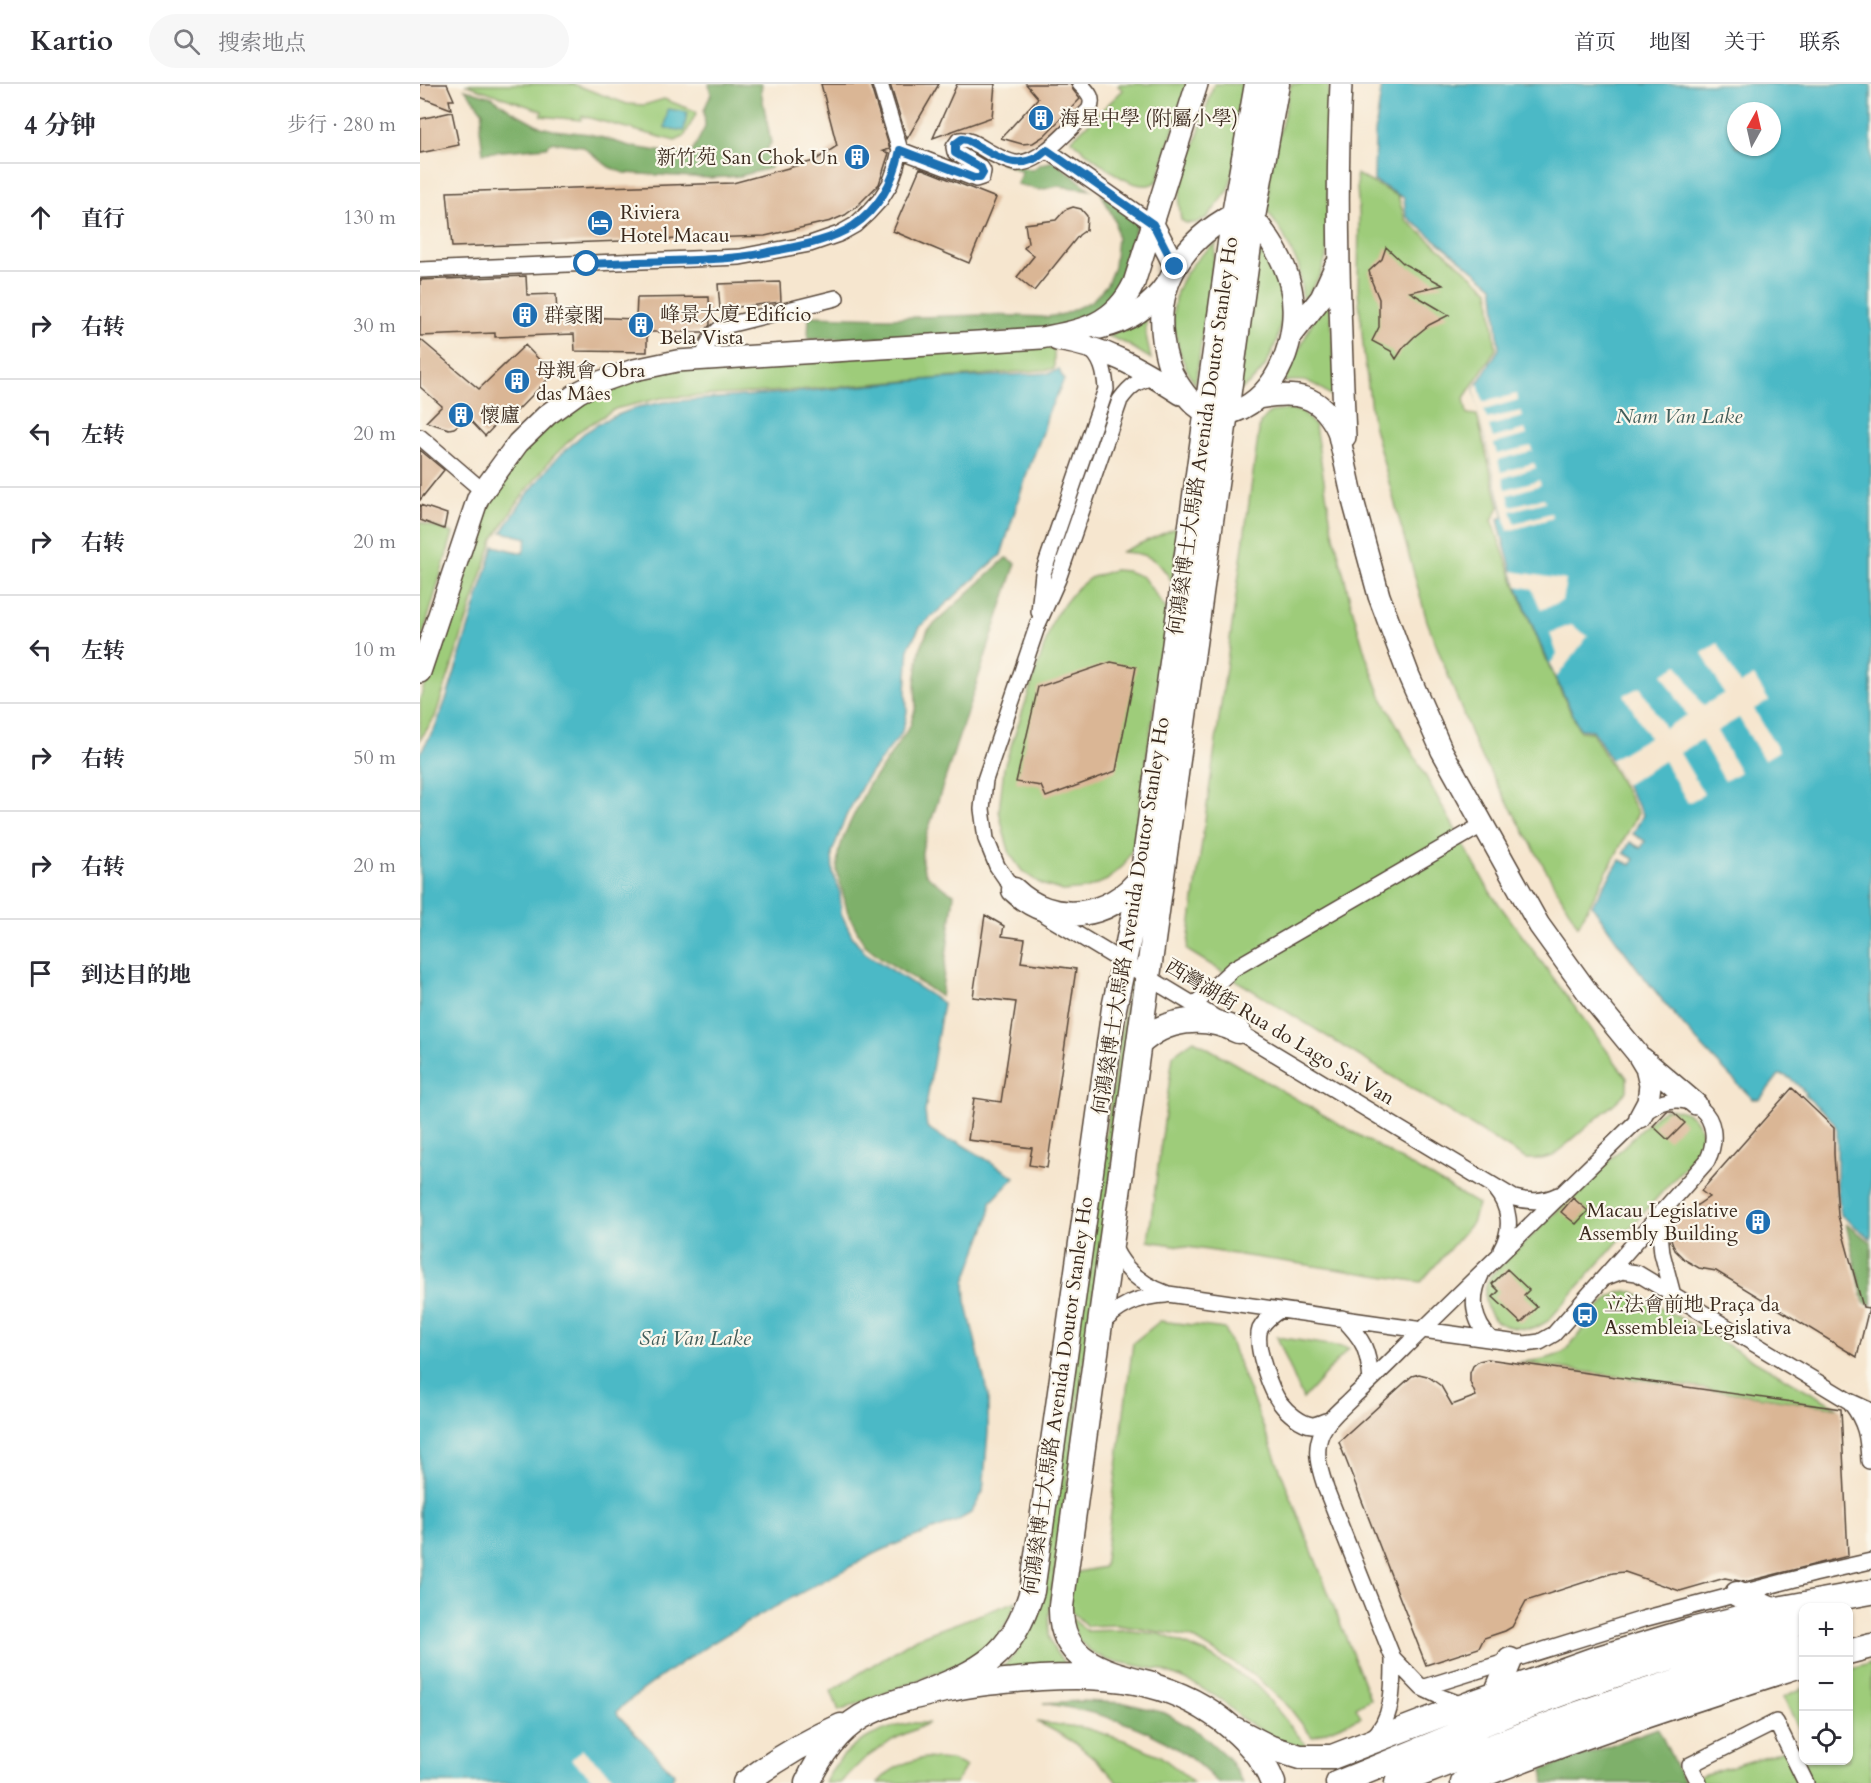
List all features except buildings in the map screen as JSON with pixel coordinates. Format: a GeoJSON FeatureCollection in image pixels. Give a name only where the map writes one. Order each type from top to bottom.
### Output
{"type":"FeatureCollection","features":[{"type":"Feature","properties":{"kind":"main road","name":"何鴻燊博士大馬路 Avenida Doutor Stanley Ho"},"geometry":{"type":"LineString","coordinates":[[922,1695],[965,1677],[992,1659],[1012,1638],[1020,1625],[1032,1591],[1112,1018],[1142,878],[1216,414],[1244,215],[1257,84]]}},
{"type":"Feature","properties":{"kind":"main road","name":"何鴻燊博士大馬路 Avenida Doutor Stanley Ho"},"geometry":{"type":"LineString","coordinates":[[1244,215],[1277,84]]}},
{"type":"Feature","properties":{"kind":"main road","name":"何鴻燊博士大馬路 Avenida Doutor Stanley Ho"},"geometry":{"type":"LineString","coordinates":[[1152,1684],[1095,1666],[1068,1643],[1060,1621],[1148,977],[1216,414]]}},
{"type":"Feature","properties":{"kind":"main road"},"geometry":{"type":"LineString","coordinates":[[1014,890],[1042,908],[1061,914],[1081,914],[1094,912],[1113,904],[1142,878]]}},
{"type":"Feature","properties":{"kind":"main road"},"geometry":{"type":"LineString","coordinates":[[1139,1044],[1164,1027],[1183,1021],[1211,1021],[1238,1031]]}},
{"type":"Feature","properties":{"kind":"main road"},"geometry":{"type":"LineString","coordinates":[[1824,1603],[1871,1577]]}},
{"type":"Feature","properties":{"kind":"main road"},"geometry":{"type":"LineString","coordinates":[[1836,1603],[1871,1592]]}},
{"type":"Feature","properties":{"kind":"main road"},"geometry":{"type":"LineString","coordinates":[[1737,1594],[1772,1610]]}},
{"type":"Feature","properties":{"kind":"main road"},"geometry":{"type":"LineString","coordinates":[[1853,1611],[1871,1607]]}},
{"type":"Feature","properties":{"kind":"main road"},"geometry":{"type":"LineString","coordinates":[[1234,1729],[1271,1748],[1300,1757],[1332,1757],[1468,1704],[1603,1656],[1772,1610],[1799,1612]]}},
{"type":"Feature","properties":{"kind":"main road"},"geometry":{"type":"LineString","coordinates":[[1338,1783],[1579,1688],[1652,1663],[1738,1638],[1799,1615]]}},
{"type":"Feature","properties":{"kind":"main road"},"geometry":{"type":"LineString","coordinates":[[1853,1634],[1871,1630]]}},
{"type":"Feature","properties":{"kind":"main road"},"geometry":{"type":"LineString","coordinates":[[1853,1651],[1871,1646]]}},
{"type":"Feature","properties":{"kind":"main road"},"geometry":{"type":"LineString","coordinates":[[1397,1783],[1581,1713],[1661,1686],[1748,1660],[1799,1648]]}},
{"type":"Feature","properties":{"kind":"main road"},"geometry":{"type":"LineString","coordinates":[[1496,1694],[1510,1660]]}},
{"type":"Feature","properties":{"kind":"main road"},"geometry":{"type":"LineString","coordinates":[[1463,1783],[1538,1753],[1671,1706],[1799,1665]]}},
{"type":"Feature","properties":{"kind":"main road"},"geometry":{"type":"LineString","coordinates":[[745,1783],[819,1736],[879,1708],[922,1695],[976,1684],[1064,1676],[1119,1678],[1152,1684],[1180,1694],[1216,1715],[1234,1729],[1261,1758],[1273,1783]]}},
{"type":"Feature","properties":{"kind":"main road"},"geometry":{"type":"LineString","coordinates":[[807,1783],[828,1746],[859,1718]]}},
{"type":"Feature","properties":{"kind":"street"},"geometry":{"type":"LineString","coordinates":[[420,270],[740,257],[810,244],[839,234],[855,225],[880,200],[890,184],[896,167],[900,150],[880,84]]}},
{"type":"Feature","properties":{"kind":"street"},"geometry":{"type":"LineString","coordinates":[[900,150],[976,179],[982,177],[983,171],[955,153],[954,147],[959,140],[967,140],[1005,160],[1017,163],[1028,162],[1047,150],[1091,106],[1089,92],[1080,84]]}},
{"type":"Feature","properties":{"kind":"street"},"geometry":{"type":"LineString","coordinates":[[1078,339],[1084,329],[1103,320],[1123,301],[1136,276],[1197,84]]}},
{"type":"Feature","properties":{"kind":"street"},"geometry":{"type":"LineString","coordinates":[[1341,84],[1338,262],[1346,465]]}},
{"type":"Feature","properties":{"kind":"street"},"geometry":{"type":"LineString","coordinates":[[1047,150],[1153,224],[1172,273],[1163,304],[1161,328],[1165,354],[1172,374],[1187,398]]}},
{"type":"Feature","properties":{"kind":"street"},"geometry":{"type":"LineString","coordinates":[[420,672],[478,498],[506,458],[532,428],[579,392],[615,376],[677,361],[1041,338],[1078,339],[1124,359],[1216,414],[1245,407],[1258,398],[1277,376],[1291,336],[1293,307],[1291,286],[1283,262],[1270,239],[1244,215],[1216,223],[1204,232],[1188,249],[1150,304],[1130,317],[1078,339]]}},
{"type":"Feature","properties":{"kind":"street"},"geometry":{"type":"LineString","coordinates":[[1291,336],[1321,298],[1338,262]]}},
{"type":"Feature","properties":{"kind":"street"},"geometry":{"type":"LineString","coordinates":[[704,360],[710,339],[724,326],[836,298]]}},
{"type":"Feature","properties":{"kind":"street","name":"西灣湖街 Rua do Lago Sai Van"},"geometry":{"type":"LineString","coordinates":[[1038,624],[1043,573],[1106,389],[1106,374],[1100,360],[1078,339]]}},
{"type":"Feature","properties":{"kind":"street","name":"西灣湖街 Rua do Lago Sai Van"},"geometry":{"type":"LineString","coordinates":[[1155,377],[1141,379],[1129,388],[1120,400],[1058,579],[1038,624],[988,771],[982,800],[983,819],[989,848],[997,866],[1014,890],[1037,909],[1491,1185],[1514,1198],[1530,1202],[1547,1200],[1563,1193]]}},
{"type":"Feature","properties":{"kind":"street"},"geometry":{"type":"LineString","coordinates":[[1258,398],[1276,394],[1297,396],[1320,405],[1328,412],[1338,431],[1354,504],[1379,596],[1409,676],[1443,751],[1539,926],[1591,997],[1637,1053],[1646,1068],[1650,1085],[1648,1102],[1640,1118]]}},
{"type":"Feature","properties":{"kind":"street"},"geometry":{"type":"LineString","coordinates":[[420,437],[483,491]]}},
{"type":"Feature","properties":{"kind":"street"},"geometry":{"type":"LineString","coordinates":[[1194,1005],[1233,969],[1482,825]]}},
{"type":"Feature","properties":{"kind":"street"},"geometry":{"type":"LineString","coordinates":[[1111,1242],[1124,1265],[1138,1279],[1155,1290],[1175,1295],[1492,1340],[1525,1344],[1540,1341],[1554,1334],[1707,1161],[1712,1150],[1714,1137],[1712,1124],[1706,1113],[1637,1053]]}},
{"type":"Feature","properties":{"kind":"street"},"geometry":{"type":"LineString","coordinates":[[1468,1704],[1449,1700],[1422,1688],[1393,1658],[1318,1464],[1317,1447],[1322,1432],[1330,1420],[1658,1102],[1671,1099],[1696,1104]]}},
{"type":"Feature","properties":{"kind":"street","name":"西灣湖街 Rua do Lago Sai Van"},"geometry":{"type":"LineString","coordinates":[[1488,1266],[1503,1248],[1509,1232],[1509,1214],[1502,1198],[1491,1185]]}},
{"type":"Feature","properties":{"kind":"street"},"geometry":{"type":"LineString","coordinates":[[1664,1209],[1660,1233],[1662,1253],[1673,1295]]}},
{"type":"Feature","properties":{"kind":"street"},"geometry":{"type":"LineString","coordinates":[[1645,1231],[1639,1240],[1636,1253],[1641,1272],[1648,1280]]}},
{"type":"Feature","properties":{"kind":"street"},"geometry":{"type":"LineString","coordinates":[[1488,1266],[1476,1286],[1473,1303],[1477,1319],[1485,1334],[1492,1340]]}},
{"type":"Feature","properties":{"kind":"street"},"geometry":{"type":"LineString","coordinates":[[1598,1284],[1616,1272],[1637,1273],[1849,1401],[1871,1411]]}},
{"type":"Feature","properties":{"kind":"street"},"geometry":{"type":"LineString","coordinates":[[1100,1326],[1114,1312],[1132,1301],[1153,1296],[1175,1295]]}},
{"type":"Feature","properties":{"kind":"street"},"geometry":{"type":"LineString","coordinates":[[1280,1310],[1268,1318],[1261,1328],[1258,1339],[1260,1354],[1280,1403],[1294,1417],[1311,1425],[1330,1420]]}},
{"type":"Feature","properties":{"kind":"street"},"geometry":{"type":"LineString","coordinates":[[1342,1318],[1359,1335],[1369,1356],[1371,1380]]}},
{"type":"Feature","properties":{"kind":"street"},"geometry":{"type":"LineString","coordinates":[[1849,1401],[1861,1417],[1868,1436],[1870,1462]]}},
{"type":"Feature","properties":{"kind":"street"},"geometry":{"type":"LineString","coordinates":[[1422,1688],[1643,1619],[1871,1561]]}},
{"type":"Feature","properties":{"kind":"street"},"geometry":{"type":"LineString","coordinates":[[1365,1745],[1378,1734],[1386,1720],[1391,1702],[1393,1658]]}},
{"type":"Feature","properties":{"kind":"street"},"geometry":{"type":"LineString","coordinates":[[1699,1783],[1690,1765],[1776,1722],[1806,1783]]}},
{"type":"Feature","properties":{"kind":"green space"},"geometry":{"type":"Polygon","coordinates":[[[465,84],[573,84],[627,104],[644,105],[664,99],[697,112],[684,137],[675,141],[582,116],[581,120],[541,116],[542,111],[465,84]]]}},
{"type":"Feature","properties":{"kind":"green space"},"geometry":{"type":"Polygon","coordinates":[[[709,84],[762,84],[761,91],[771,143],[767,149],[771,168],[740,176],[709,178],[624,173],[609,167],[582,146],[553,142],[546,147],[483,153],[480,128],[483,112],[465,89],[492,97],[541,127],[590,134],[633,147],[690,156],[705,127],[704,110],[711,94],[709,84]]]}},
{"type":"Feature","properties":{"kind":"green space"},"geometry":{"type":"Polygon","coordinates":[[[1120,84],[1187,84],[1158,180],[1149,185],[1126,180],[1113,173],[1071,140],[1123,90],[1118,86],[1120,84]]]}},
{"type":"Feature","properties":{"kind":"green space"},"geometry":{"type":"Polygon","coordinates":[[[1214,84],[1250,84],[1229,190],[1207,218],[1195,223],[1186,223],[1181,220],[1179,204],[1181,188],[1214,84]]]}},
{"type":"Feature","properties":{"kind":"green space"},"geometry":{"type":"Polygon","coordinates":[[[1291,84],[1329,84],[1327,254],[1321,274],[1303,302],[1299,267],[1283,234],[1268,212],[1269,178],[1291,84]]]}},
{"type":"Feature","properties":{"kind":"green space"},"geometry":{"type":"Polygon","coordinates":[[[999,161],[1032,170],[1041,164],[1054,161],[1091,190],[1058,186],[1039,190],[1017,184],[1022,172],[999,161]]]}},
{"type":"Feature","properties":{"kind":"green space"},"geometry":{"type":"Polygon","coordinates":[[[1356,174],[1398,196],[1405,219],[1489,290],[1496,349],[1464,398],[1467,414],[1477,415],[1499,507],[1492,520],[1532,627],[1580,731],[1592,732],[1638,813],[1578,926],[1476,747],[1427,621],[1373,424],[1358,290],[1359,214],[1356,174]]]}},
{"type":"Feature","properties":{"kind":"green space"},"geometry":{"type":"Polygon","coordinates":[[[1101,193],[1133,216],[1137,224],[1114,294],[1086,317],[1063,327],[964,337],[808,339],[809,316],[1047,317],[1064,314],[1092,301],[1107,284],[1114,267],[1117,238],[1115,221],[1101,193]]]}},
{"type":"Feature","properties":{"kind":"green space"},"geometry":{"type":"Polygon","coordinates":[[[1216,243],[1195,385],[1178,345],[1174,326],[1174,308],[1177,291],[1186,274],[1198,258],[1216,243]]]}},
{"type":"Feature","properties":{"kind":"green space"},"geometry":{"type":"Polygon","coordinates":[[[1259,249],[1270,261],[1281,288],[1280,329],[1265,366],[1238,392],[1259,249]]]}},
{"type":"Feature","properties":{"kind":"green space"},"geometry":{"type":"Polygon","coordinates":[[[1330,299],[1337,399],[1307,382],[1284,382],[1316,314],[1330,299]]]}},
{"type":"Feature","properties":{"kind":"green space"},"geometry":{"type":"Polygon","coordinates":[[[1146,316],[1146,335],[1151,359],[1127,344],[1108,336],[1146,316]]]}},
{"type":"Feature","properties":{"kind":"green space"},"geometry":{"type":"Polygon","coordinates":[[[1054,341],[1054,369],[786,391],[661,398],[615,409],[579,431],[552,458],[519,500],[493,540],[435,717],[420,740],[420,699],[485,490],[581,392],[681,364],[1054,341]]]}},
{"type":"Feature","properties":{"kind":"green space"},"geometry":{"type":"Polygon","coordinates":[[[1302,411],[1315,426],[1331,523],[1366,656],[1381,696],[1490,892],[1627,1078],[1627,1091],[1553,1156],[1526,1159],[1187,950],[1260,423],[1270,412],[1302,411]]]}},
{"type":"Feature","properties":{"kind":"green space"},"geometry":{"type":"Polygon","coordinates":[[[420,522],[453,533],[420,645],[420,522]]]}},
{"type":"Feature","properties":{"kind":"green space"},"geometry":{"type":"Polygon","coordinates":[[[1180,526],[1172,582],[1152,559],[1139,554],[1121,552],[1180,526]]]}},
{"type":"Feature","properties":{"kind":"green space"},"geometry":{"type":"Polygon","coordinates":[[[1006,558],[1016,563],[923,846],[924,871],[933,881],[954,894],[941,997],[881,958],[864,944],[848,913],[837,872],[838,854],[845,833],[869,784],[910,726],[916,706],[915,683],[920,649],[928,630],[1006,558]]]}},
{"type":"Feature","properties":{"kind":"green space"},"geometry":{"type":"Polygon","coordinates":[[[1114,570],[1127,571],[1143,577],[1168,612],[1134,845],[1124,865],[1107,880],[1086,889],[1063,891],[1041,884],[1022,871],[1010,854],[999,811],[1004,767],[1054,617],[1076,589],[1090,578],[1114,570]]]}},
{"type":"Feature","properties":{"kind":"green space"},"geometry":{"type":"Polygon","coordinates":[[[1129,981],[1137,988],[1050,1606],[1050,1640],[1056,1653],[1070,1668],[1002,1668],[1016,1653],[1030,1626],[1129,981]]]}},
{"type":"Feature","properties":{"kind":"green space"},"geometry":{"type":"Polygon","coordinates":[[[1194,1040],[1478,1204],[1472,1223],[1421,1282],[1148,1241],[1173,1055],[1194,1040]]]}},
{"type":"Feature","properties":{"kind":"green space","name":"立法會前地 Praça da Assembleia Legislativa"},"geometry":{"type":"Polygon","coordinates":[[[1673,1109],[1687,1113],[1697,1122],[1701,1133],[1701,1148],[1548,1321],[1528,1329],[1506,1326],[1498,1322],[1491,1316],[1485,1301],[1487,1284],[1491,1275],[1656,1115],[1664,1110],[1673,1109]]]}},
{"type":"Feature","properties":{"kind":"green space"},"geometry":{"type":"Polygon","coordinates":[[[1846,1224],[1871,1242],[1871,1305],[1864,1303],[1846,1224]]]}},
{"type":"Feature","properties":{"kind":"green space"},"geometry":{"type":"Polygon","coordinates":[[[1625,1291],[1634,1292],[1838,1408],[1518,1362],[1535,1361],[1563,1352],[1603,1303],[1625,1291]]]}},
{"type":"Feature","properties":{"kind":"green space"},"geometry":{"type":"Polygon","coordinates":[[[1160,1321],[1225,1329],[1370,1699],[1356,1707],[1361,1717],[1312,1737],[1288,1706],[1255,1676],[1191,1637],[1117,1625],[1087,1626],[1065,1606],[1068,1574],[1104,1567],[1133,1343],[1160,1321]]]}},
{"type":"Feature","properties":{"kind":"green space"},"geometry":{"type":"Polygon","coordinates":[[[1277,1337],[1349,1348],[1303,1399],[1277,1337]]]}},
{"type":"Feature","properties":{"kind":"green space"},"geometry":{"type":"Polygon","coordinates":[[[1017,1601],[994,1643],[975,1658],[839,1711],[831,1691],[916,1638],[1017,1601]]]}},
{"type":"Feature","properties":{"kind":"green space"},"geometry":{"type":"Polygon","coordinates":[[[1069,1616],[1087,1631],[1122,1630],[1160,1634],[1206,1653],[1257,1685],[1310,1750],[1273,1738],[1241,1718],[1222,1700],[1191,1682],[1161,1670],[1107,1660],[1092,1652],[1078,1640],[1069,1616]]]}},
{"type":"Feature","properties":{"kind":"green space"},"geometry":{"type":"Polygon","coordinates":[[[1871,1663],[1871,1783],[1676,1783],[1799,1746],[1799,1765],[1853,1765],[1853,1669],[1871,1663]]]}},
{"type":"Feature","properties":{"kind":"green space"},"geometry":{"type":"Polygon","coordinates":[[[1799,1690],[1799,1728],[1783,1697],[1799,1690]]]}},
{"type":"Feature","properties":{"kind":"green space"},"geometry":{"type":"Polygon","coordinates":[[[1081,1701],[1125,1703],[1165,1713],[1200,1733],[1228,1758],[1243,1783],[1218,1783],[1180,1751],[1138,1728],[1092,1713],[1043,1703],[1081,1701]]]}},
{"type":"Feature","properties":{"kind":"green space"},"geometry":{"type":"Polygon","coordinates":[[[1037,1722],[1085,1728],[1127,1741],[1160,1756],[1193,1783],[1118,1783],[1100,1763],[1081,1748],[1061,1734],[1037,1722]]]}},
{"type":"Feature","properties":{"kind":"green space"},"geometry":{"type":"Polygon","coordinates":[[[911,1723],[929,1723],[894,1739],[863,1760],[840,1783],[825,1783],[840,1759],[860,1742],[885,1730],[911,1723]]]}},
{"type":"Feature","properties":{"kind":"green space"},"geometry":{"type":"Polygon","coordinates":[[[1658,1728],[1684,1783],[1545,1783],[1542,1770],[1658,1728]]]}},
{"type":"Feature","properties":{"kind":"green space"},"geometry":{"type":"Polygon","coordinates":[[[925,1758],[950,1760],[966,1766],[956,1783],[878,1783],[899,1766],[925,1758]]]}},
{"type":"Feature","properties":{"kind":"water","name":"Nam Van Lake"},"geometry":{"type":"Polygon","coordinates":[[[1382,84],[1871,84],[1871,1239],[1841,1215],[1837,1187],[1837,1130],[1831,1120],[1797,1084],[1783,1075],[1779,1075],[1760,1099],[1753,1099],[1709,1054],[1668,1006],[1592,905],[1620,860],[1631,865],[1634,859],[1624,853],[1630,842],[1641,848],[1645,841],[1633,834],[1643,814],[1593,730],[1580,729],[1533,627],[1505,547],[1498,519],[1504,517],[1474,389],[1499,349],[1493,286],[1406,216],[1404,198],[1374,181],[1375,133],[1382,84]]]}},
{"type":"Feature","properties":{"kind":"water"},"geometry":{"type":"Polygon","coordinates":[[[668,109],[687,112],[684,131],[665,128],[668,109]]]}},
{"type":"Feature","properties":{"kind":"water","name":"Sai Van Lake"},"geometry":{"type":"Polygon","coordinates":[[[1059,370],[1064,380],[1048,413],[1001,555],[920,627],[909,647],[907,712],[901,734],[866,779],[846,816],[832,853],[833,873],[840,893],[841,913],[852,936],[865,953],[943,1003],[925,1112],[927,1127],[948,1141],[958,1142],[1015,1177],[991,1202],[989,1218],[965,1282],[966,1301],[988,1395],[988,1432],[983,1492],[971,1513],[957,1521],[876,1553],[776,1606],[679,1664],[619,1709],[618,1715],[674,1774],[667,1783],[420,1783],[420,753],[435,728],[447,697],[494,546],[523,553],[527,538],[502,532],[525,497],[555,460],[584,433],[605,420],[638,407],[665,402],[936,379],[1049,373],[1059,370]]]}},
{"type":"Feature","properties":{"kind":"pier"},"geometry":{"type":"Polygon","coordinates":[[[1478,383],[1483,402],[1517,394],[1518,400],[1484,410],[1487,419],[1521,411],[1523,417],[1489,426],[1493,438],[1525,429],[1527,435],[1494,444],[1497,454],[1531,446],[1532,451],[1498,460],[1501,472],[1534,463],[1536,468],[1503,478],[1506,489],[1539,480],[1541,485],[1508,495],[1511,506],[1544,498],[1545,502],[1511,511],[1515,523],[1551,513],[1553,518],[1508,531],[1477,406],[1474,389],[1478,383]]]}},
{"type":"Feature","properties":{"kind":"pier"},"geometry":{"type":"Polygon","coordinates":[[[1512,571],[1566,580],[1562,601],[1541,610],[1532,589],[1517,586],[1512,571]]]}},
{"type":"Feature","properties":{"kind":"pier"},"geometry":{"type":"Polygon","coordinates":[[[1571,625],[1588,636],[1556,678],[1550,664],[1557,654],[1550,633],[1571,625]]]}},
{"type":"Feature","properties":{"kind":"pier"},"geometry":{"type":"Polygon","coordinates":[[[1718,643],[1740,684],[1754,676],[1769,701],[1754,709],[1779,751],[1764,760],[1739,718],[1717,731],[1740,772],[1725,781],[1701,740],[1680,753],[1704,794],[1688,803],[1664,761],[1625,785],[1610,760],[1649,737],[1624,695],[1640,687],[1665,728],[1687,715],[1662,674],[1678,665],[1703,706],[1724,693],[1702,653],[1718,643]]]}},
{"type":"Feature","properties":{"kind":"pier"},"geometry":{"type":"Polygon","coordinates":[[[582,1749],[620,1783],[598,1783],[571,1760],[582,1749]]]}},
{"type":"Feature","properties":{"kind":"place","name":"海星中學 (附屬小學)"},"geometry":{"type":"Point","coordinates":[1041,118]}},
{"type":"Feature","properties":{"kind":"place","name":"新竹苑 San Chok Un"},"geometry":{"type":"Point","coordinates":[857,157]}},
{"type":"Feature","properties":{"kind":"place","name":"Riviera Hotel Macau"},"geometry":{"type":"Point","coordinates":[600,223]}},
{"type":"Feature","properties":{"kind":"place","name":"群豪閣"},"geometry":{"type":"Point","coordinates":[525,315]}},
{"type":"Feature","properties":{"kind":"place","name":"峰景大廈 Edifício Bela Vista"},"geometry":{"type":"Point","coordinates":[641,325]}},
{"type":"Feature","properties":{"kind":"place","name":"母親會 Obra das Mâes"},"geometry":{"type":"Point","coordinates":[517,381]}},
{"type":"Feature","properties":{"kind":"place","name":"懷廬"},"geometry":{"type":"Point","coordinates":[461,415]}},
{"type":"Feature","properties":{"kind":"place","name":"Macau Legislative Assembly Building"},"geometry":{"type":"Point","coordinates":[1758,1222]}},
{"type":"Feature","properties":{"kind":"place","name":"立法會前地 Praça da Assembleia Legislativa"},"geometry":{"type":"Point","coordinates":[1585,1315]}},
{"type":"Feature","properties":{"kind":"route"},"geometry":{"type":"LineString","coordinates":[[587,264],[740,257],[810,244],[839,234],[855,225],[868,213],[890,184],[900,150],[974,178],[982,177],[981,168],[955,153],[955,144],[962,139],[1005,160],[1017,163],[1028,162],[1047,150],[1153,224],[1175,267]]}}]}
